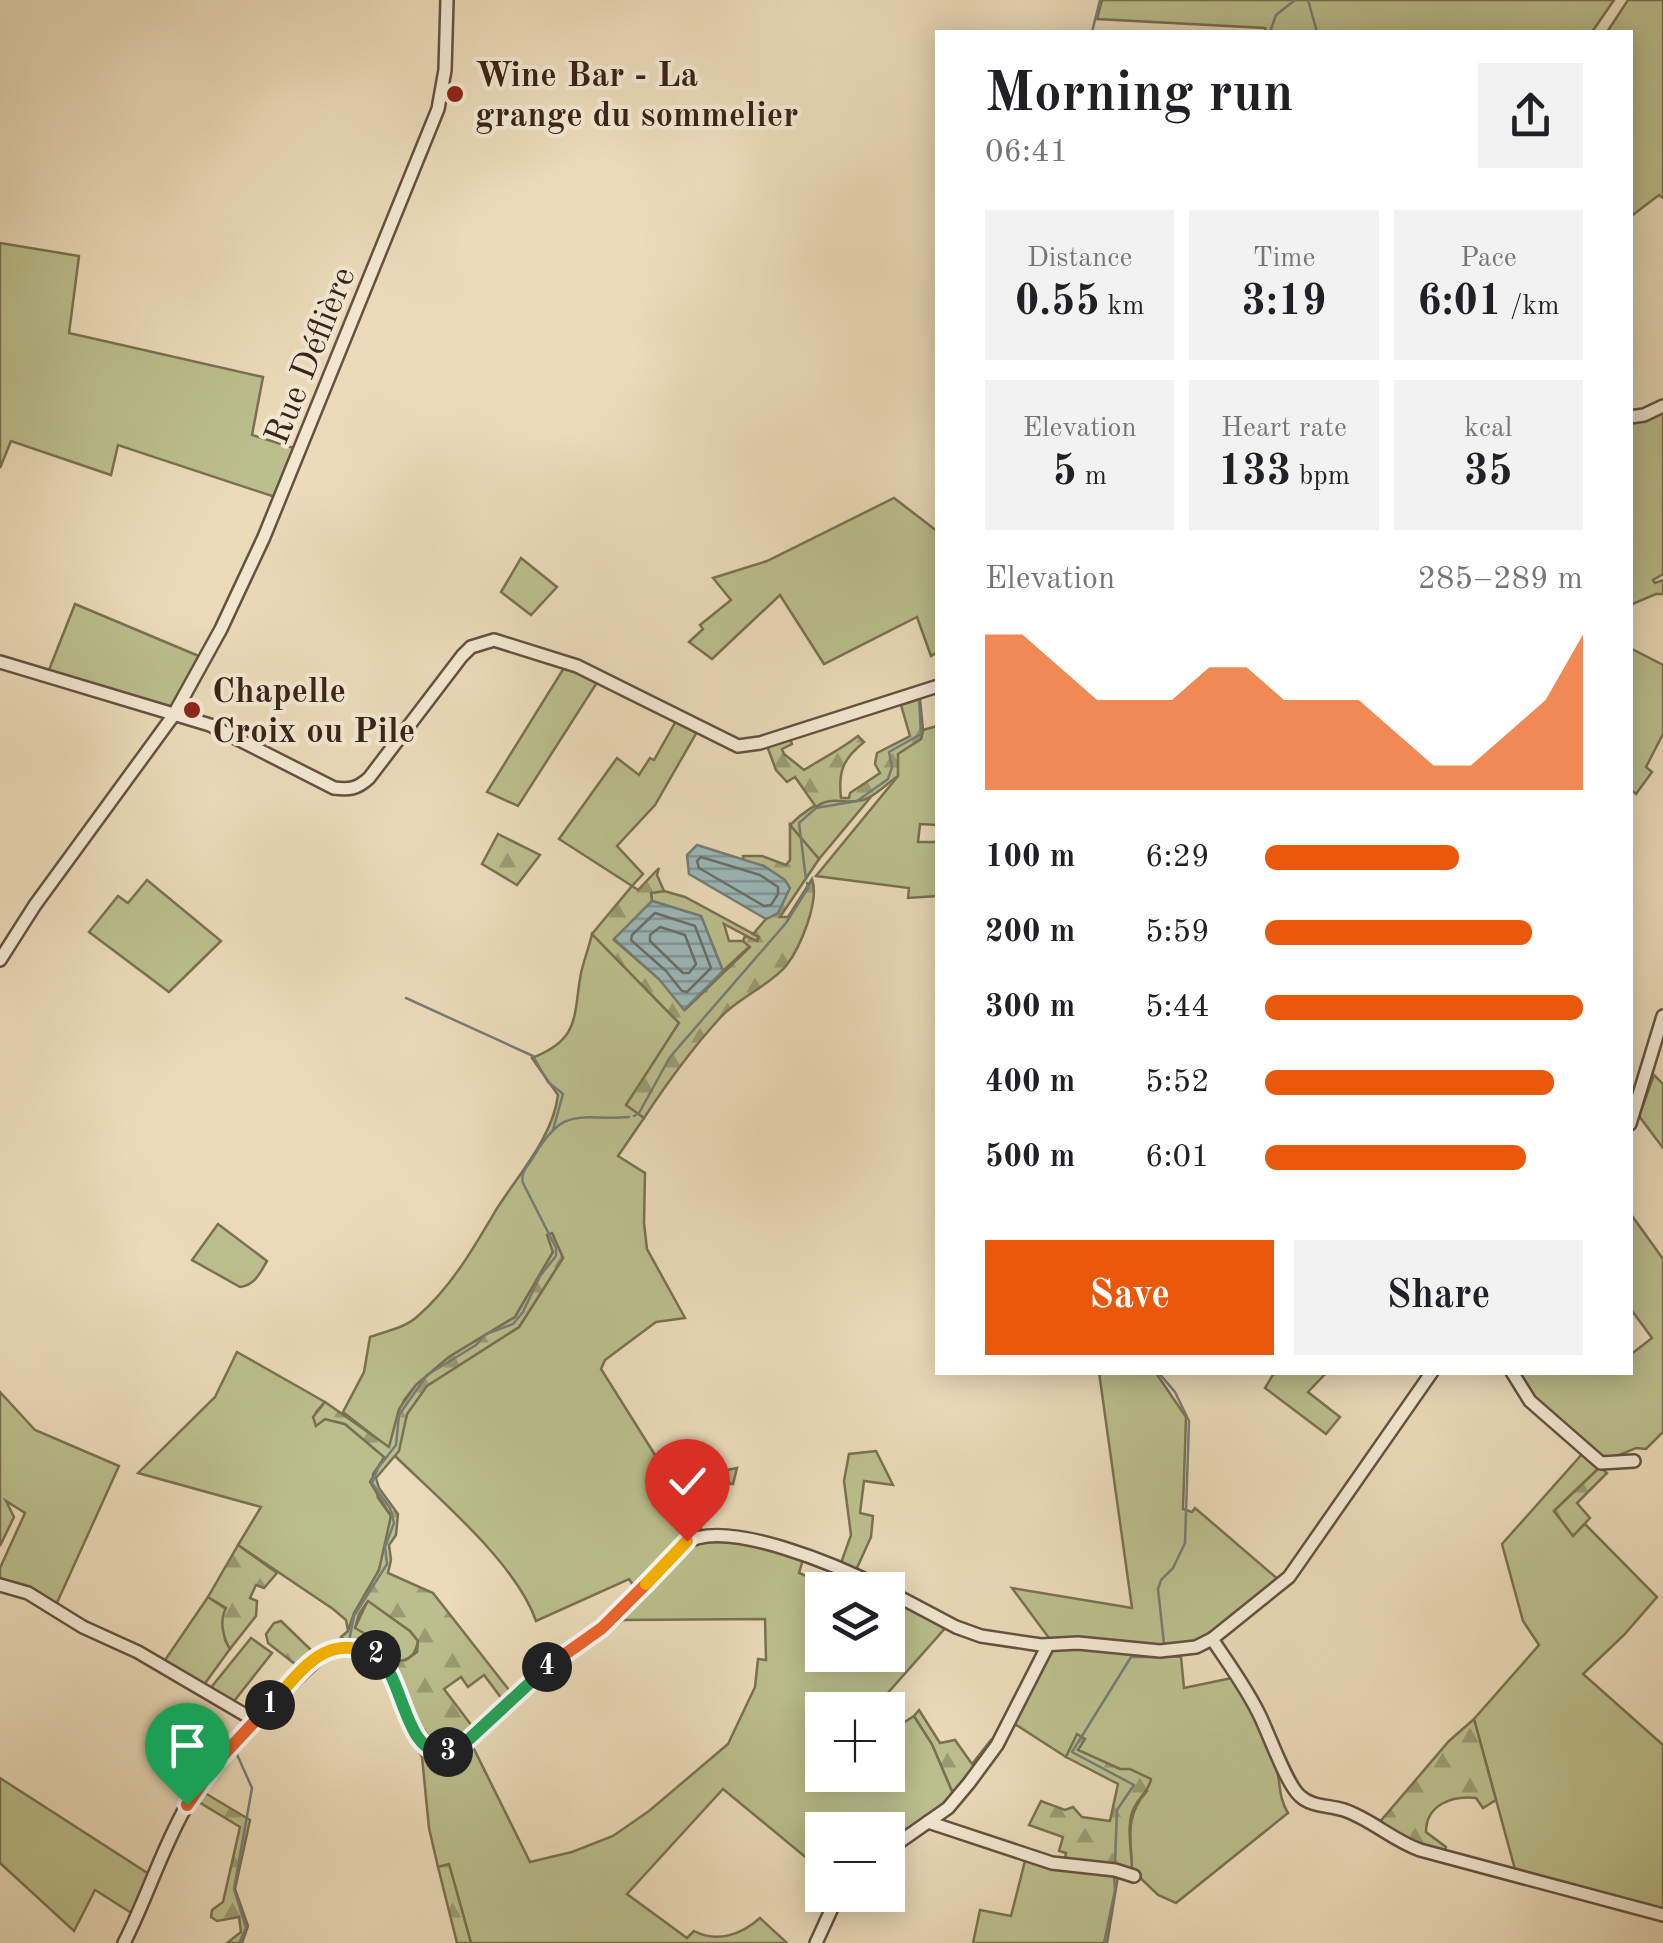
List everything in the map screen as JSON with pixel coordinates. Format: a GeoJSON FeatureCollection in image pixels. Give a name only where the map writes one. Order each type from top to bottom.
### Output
{"type":"FeatureCollection","features":[{"type":"Feature","properties":{"kind":"street","name":"Rue Déflière"},"geometry":{"type":"LineString","coordinates":[[0,960],[35,905],[173,716],[252,565],[438,110],[445,70],[446,0]]}},
{"type":"Feature","properties":{"kind":"street"},"geometry":{"type":"LineString","coordinates":[[1633,417],[1663,406]]}},
{"type":"Feature","properties":{"kind":"street"},"geometry":{"type":"LineString","coordinates":[[0,662],[210,725],[334,788],[347,790],[359,788],[369,778],[462,656],[481,642],[494,640],[578,666],[738,746],[760,743],[935,687]]}},
{"type":"Feature","properties":{"kind":"street"},"geometry":{"type":"LineString","coordinates":[[1633,1114],[1663,1016]]}},
{"type":"Feature","properties":{"kind":"street"},"geometry":{"type":"LineString","coordinates":[[905,1600],[972,1634],[1048,1645],[1078,1643],[1175,1651],[1196,1647],[1212,1639],[1289,1578],[1430,1375]]}},
{"type":"Feature","properties":{"kind":"street"},"geometry":{"type":"LineString","coordinates":[[1514,1375],[1530,1401],[1601,1463],[1634,1462]]}},
{"type":"Feature","properties":{"kind":"street"},"geometry":{"type":"LineString","coordinates":[[124,1943],[187,1805],[216,1763],[312,1660],[327,1650],[364,1650],[382,1660],[414,1731],[425,1746],[443,1754],[466,1742],[550,1665],[602,1628],[694,1537],[716,1536],[796,1552],[843,1572]]}},
{"type":"Feature","properties":{"kind":"street"},"geometry":{"type":"LineString","coordinates":[[0,1585],[28,1594],[82,1627],[138,1652],[254,1720]]}},
{"type":"Feature","properties":{"kind":"street"},"geometry":{"type":"LineString","coordinates":[[1212,1639],[1248,1693],[1300,1797],[1352,1813],[1390,1838],[1420,1850],[1663,1915]]}},
{"type":"Feature","properties":{"kind":"street"},"geometry":{"type":"LineString","coordinates":[[905,1838],[948,1808],[997,1745],[1048,1645]]}},
{"type":"Feature","properties":{"kind":"street"},"geometry":{"type":"LineString","coordinates":[[948,1808],[952,1831]]}},
{"type":"Feature","properties":{"kind":"street"},"geometry":{"type":"LineString","coordinates":[[928,1822],[1052,1863],[1116,1870],[1134,1876]]}},
{"type":"Feature","properties":{"kind":"street"},"geometry":{"type":"LineString","coordinates":[[816,1943],[830,1912]]}},
{"type":"Feature","properties":{"kind":"green space"},"geometry":{"type":"Polygon","coordinates":[[[1102,0],[1614,0],[1593,30],[1266,30],[1097,19],[1102,0]]]}},
{"type":"Feature","properties":{"kind":"green space"},"geometry":{"type":"Polygon","coordinates":[[[1628,0],[1663,0],[1663,198],[1659,195],[1633,215],[1633,30],[1608,30],[1628,0]]]}},
{"type":"Feature","properties":{"kind":"green space"},"geometry":{"type":"Polygon","coordinates":[[[0,243],[79,256],[69,333],[263,377],[252,435],[294,448],[275,497],[118,445],[111,475],[11,441],[0,468],[0,243]]]}},
{"type":"Feature","properties":{"kind":"green space"},"geometry":{"type":"Polygon","coordinates":[[[1663,412],[1663,574],[1653,580],[1663,580],[1663,594],[1633,604],[1633,422],[1663,412]]]}},
{"type":"Feature","properties":{"kind":"green space"},"geometry":{"type":"Polygon","coordinates":[[[894,498],[935,529],[935,653],[931,656],[917,617],[824,664],[780,595],[712,659],[689,642],[703,629],[700,625],[731,600],[713,578],[767,561],[894,498]]]}},
{"type":"Feature","properties":{"kind":"green space"},"geometry":{"type":"Polygon","coordinates":[[[521,558],[557,587],[531,615],[501,592],[521,558]]]}},
{"type":"Feature","properties":{"kind":"green space"},"geometry":{"type":"Polygon","coordinates":[[[75,604],[201,657],[176,705],[164,707],[51,674],[49,670],[75,604]]]}},
{"type":"Feature","properties":{"kind":"green space"},"geometry":{"type":"Polygon","coordinates":[[[1633,650],[1663,665],[1663,734],[1646,767],[1652,772],[1636,794],[1633,650]]]}},
{"type":"Feature","properties":{"kind":"green space"},"geometry":{"type":"Polygon","coordinates":[[[556,661],[598,681],[518,806],[487,792],[564,668],[556,661]]]}},
{"type":"Feature","properties":{"kind":"green space"},"geometry":{"type":"Polygon","coordinates":[[[920,699],[921,739],[898,754],[898,776],[868,798],[827,802],[816,807],[795,777],[787,782],[776,770],[767,746],[790,738],[792,744],[782,749],[784,754],[804,770],[858,736],[864,742],[851,754],[841,773],[841,798],[849,798],[850,793],[880,773],[875,764],[877,753],[910,736],[901,705],[920,699]]]}},
{"type":"Feature","properties":{"kind":"green space"},"geometry":{"type":"Polygon","coordinates":[[[676,721],[698,730],[655,805],[617,846],[643,874],[632,886],[559,839],[617,758],[639,775],[650,758],[654,760],[676,721]]]}},
{"type":"Feature","properties":{"kind":"green space"},"geometry":{"type":"Polygon","coordinates":[[[935,727],[935,825],[920,824],[918,842],[935,842],[935,896],[908,898],[909,888],[816,876],[898,776],[897,754],[921,739],[923,730],[935,727]]]}},
{"type":"Feature","properties":{"kind":"green space"},"geometry":{"type":"Polygon","coordinates":[[[870,798],[819,859],[790,825],[824,801],[870,798]]]}},
{"type":"Feature","properties":{"kind":"green space"},"geometry":{"type":"Polygon","coordinates":[[[790,825],[819,859],[780,917],[788,917],[812,879],[811,911],[797,948],[779,973],[719,1019],[644,1118],[626,1105],[679,1023],[592,934],[632,886],[638,890],[659,868],[657,875],[664,891],[651,893],[652,901],[614,940],[659,979],[685,1010],[750,947],[743,941],[745,936],[757,941],[759,937],[753,934],[766,919],[778,913],[764,866],[744,862],[743,856],[762,856],[786,865],[790,860],[790,825]]]}},
{"type":"Feature","properties":{"kind":"green space"},"geometry":{"type":"Polygon","coordinates":[[[498,834],[540,855],[517,885],[482,864],[498,834]]]}},
{"type":"Feature","properties":{"kind":"green space"},"geometry":{"type":"Polygon","coordinates":[[[147,880],[221,941],[169,992],[89,932],[118,896],[128,903],[147,880]]]}},
{"type":"Feature","properties":{"kind":"green space"},"geometry":{"type":"Polygon","coordinates":[[[664,891],[685,897],[759,937],[756,941],[724,924],[729,941],[743,941],[750,946],[723,971],[701,916],[652,901],[651,893],[664,891]]]}},
{"type":"Feature","properties":{"kind":"green space"},"geometry":{"type":"Polygon","coordinates":[[[592,934],[679,1023],[627,1105],[644,1118],[618,1156],[645,1173],[647,1249],[685,1318],[656,1322],[605,1360],[601,1369],[672,1482],[737,1468],[733,1484],[726,1483],[724,1491],[717,1490],[714,1511],[705,1510],[697,1521],[703,1532],[689,1536],[637,1591],[629,1579],[536,1621],[526,1599],[494,1554],[394,1455],[407,1414],[427,1385],[519,1327],[563,1258],[552,1233],[553,1252],[515,1317],[449,1357],[416,1385],[404,1400],[389,1448],[343,1412],[364,1372],[370,1337],[408,1323],[442,1292],[542,1141],[558,1095],[532,1058],[559,1043],[572,1024],[592,934]]]}},
{"type":"Feature","properties":{"kind":"green space"},"geometry":{"type":"Polygon","coordinates":[[[1654,1075],[1663,1084],[1663,1148],[1639,1116],[1654,1075]]]}},
{"type":"Feature","properties":{"kind":"green space"},"geometry":{"type":"Polygon","coordinates":[[[1633,1217],[1663,1259],[1663,1432],[1646,1449],[1636,1448],[1605,1461],[1532,1398],[1518,1375],[1633,1375],[1633,1353],[1652,1338],[1633,1312],[1633,1217]]]}},
{"type":"Feature","properties":{"kind":"green space"},"geometry":{"type":"Polygon","coordinates":[[[218,1224],[267,1261],[250,1284],[240,1287],[192,1260],[218,1224]]]}},
{"type":"Feature","properties":{"kind":"green space"},"geometry":{"type":"Polygon","coordinates":[[[552,1233],[563,1258],[519,1327],[427,1386],[407,1414],[399,1451],[376,1478],[398,1514],[396,1535],[389,1545],[388,1573],[433,1593],[513,1695],[505,1703],[484,1675],[468,1687],[461,1677],[444,1689],[475,1730],[448,1750],[426,1744],[395,1674],[341,1637],[348,1631],[379,1570],[391,1516],[370,1482],[384,1457],[345,1424],[325,1419],[316,1426],[313,1417],[325,1402],[389,1447],[399,1409],[416,1385],[449,1357],[515,1317],[553,1252],[547,1235],[552,1233]],[[368,1601],[355,1628],[400,1661],[417,1652],[418,1641],[368,1601]]]}},
{"type":"Feature","properties":{"kind":"green space"},"geometry":{"type":"Polygon","coordinates":[[[237,1352],[325,1402],[316,1412],[316,1425],[325,1419],[345,1424],[385,1457],[373,1474],[378,1498],[391,1516],[388,1536],[378,1572],[348,1631],[346,1620],[333,1609],[238,1545],[261,1507],[138,1473],[215,1397],[237,1352]]]}},
{"type":"Feature","properties":{"kind":"green space"},"geometry":{"type":"Polygon","coordinates":[[[1099,1375],[1157,1375],[1186,1417],[1183,1509],[1192,1512],[1195,1508],[1280,1581],[1203,1640],[1174,1648],[1048,1642],[1049,1638],[1012,1588],[1132,1608],[1099,1375]]]}},
{"type":"Feature","properties":{"kind":"green space"},"geometry":{"type":"Polygon","coordinates":[[[1273,1375],[1324,1375],[1308,1392],[1340,1417],[1326,1434],[1265,1388],[1273,1375]]]}},
{"type":"Feature","properties":{"kind":"green space"},"geometry":{"type":"Polygon","coordinates":[[[1506,1375],[1511,1375],[1519,1389],[1601,1466],[1554,1511],[1573,1535],[1585,1524],[1657,1597],[1583,1674],[1663,1745],[1663,1911],[1516,1873],[1474,1719],[1539,1645],[1523,1621],[1502,1544],[1583,1453],[1529,1408],[1506,1375]]]}},
{"type":"Feature","properties":{"kind":"green space"},"geometry":{"type":"Polygon","coordinates":[[[0,1392],[35,1430],[119,1466],[56,1605],[0,1583],[0,1568],[25,1513],[6,1501],[14,1517],[0,1546],[0,1392]]]}},
{"type":"Feature","properties":{"kind":"green space"},"geometry":{"type":"Polygon","coordinates":[[[876,1451],[893,1485],[864,1481],[860,1513],[873,1516],[871,1537],[856,1570],[841,1563],[851,1535],[844,1481],[849,1454],[876,1451]]]}},
{"type":"Feature","properties":{"kind":"green space"},"geometry":{"type":"Polygon","coordinates":[[[1600,1467],[1607,1473],[1577,1503],[1590,1518],[1573,1536],[1554,1511],[1600,1467]]]}},
{"type":"Feature","properties":{"kind":"green space"},"geometry":{"type":"Polygon","coordinates":[[[710,1538],[804,1556],[799,1573],[805,1575],[805,1672],[905,1672],[905,1603],[947,1626],[889,1692],[805,1692],[805,1792],[905,1792],[905,1722],[914,1716],[932,1744],[955,1798],[905,1835],[905,1812],[805,1812],[805,1857],[723,1789],[627,1894],[687,1938],[694,1931],[728,1935],[760,1918],[787,1943],[471,1943],[449,1865],[438,1867],[429,1828],[422,1757],[405,1727],[384,1669],[371,1658],[339,1653],[330,1657],[238,1752],[233,1747],[315,1661],[332,1652],[351,1650],[380,1661],[395,1687],[414,1738],[424,1749],[437,1755],[454,1753],[551,1667],[610,1626],[684,1547],[710,1538]],[[765,1619],[623,1620],[550,1675],[473,1747],[530,1862],[572,1852],[613,1836],[728,1744],[755,1687],[758,1659],[766,1660],[765,1619]]]}},
{"type":"Feature","properties":{"kind":"green space"},"geometry":{"type":"Polygon","coordinates":[[[238,1545],[277,1573],[264,1588],[256,1585],[250,1598],[257,1601],[256,1616],[230,1649],[223,1629],[226,1608],[208,1597],[238,1545]]]}},
{"type":"Feature","properties":{"kind":"green space"},"geometry":{"type":"Polygon","coordinates":[[[208,1597],[226,1609],[225,1640],[230,1649],[203,1686],[163,1663],[208,1597]]]}},
{"type":"Feature","properties":{"kind":"green space"},"geometry":{"type":"Polygon","coordinates":[[[368,1600],[418,1641],[410,1657],[400,1661],[355,1628],[368,1600]]]}},
{"type":"Feature","properties":{"kind":"green space"},"geometry":{"type":"Polygon","coordinates":[[[281,1621],[312,1651],[300,1668],[268,1643],[266,1634],[274,1623],[281,1621]]]}},
{"type":"Feature","properties":{"kind":"green space"},"geometry":{"type":"Polygon","coordinates":[[[251,1638],[272,1653],[231,1705],[209,1690],[251,1638]]]}},
{"type":"Feature","properties":{"kind":"green space"},"geometry":{"type":"Polygon","coordinates":[[[1061,1647],[1181,1657],[1184,1688],[1232,1678],[1268,1743],[1288,1813],[1176,1903],[1158,1895],[1132,1870],[1132,1819],[1147,1791],[1120,1769],[1077,1750],[1077,1735],[1066,1757],[1010,1721],[1050,1651],[1061,1647]]]}},
{"type":"Feature","properties":{"kind":"green space"},"geometry":{"type":"Polygon","coordinates":[[[919,1710],[940,1743],[955,1740],[972,1764],[991,1740],[995,1744],[955,1798],[932,1744],[914,1716],[919,1710]]]}},
{"type":"Feature","properties":{"kind":"green space"},"geometry":{"type":"Polygon","coordinates":[[[1474,1719],[1496,1800],[1483,1808],[1476,1798],[1458,1798],[1435,1809],[1426,1832],[1446,1847],[1444,1854],[1400,1840],[1378,1824],[1449,1741],[1474,1719]]]}},
{"type":"Feature","properties":{"kind":"green space"},"geometry":{"type":"Polygon","coordinates":[[[1077,1734],[1085,1739],[1078,1750],[1151,1779],[1130,1820],[1132,1870],[1064,1864],[1066,1853],[1059,1851],[1063,1837],[1029,1825],[1041,1801],[1065,1810],[1073,1807],[1082,1817],[1110,1821],[1118,1784],[1066,1757],[1077,1734]]]}},
{"type":"Feature","properties":{"kind":"green space"},"geometry":{"type":"Polygon","coordinates":[[[0,1778],[149,1874],[133,1914],[95,1890],[74,1931],[0,1863],[0,1778]]]}},
{"type":"Feature","properties":{"kind":"green space"},"geometry":{"type":"Polygon","coordinates":[[[200,1790],[250,1820],[235,1889],[248,1926],[242,1943],[227,1943],[241,1932],[239,1917],[217,1921],[211,1917],[212,1910],[223,1902],[240,1827],[194,1799],[200,1790]]]}},
{"type":"Feature","properties":{"kind":"green space"},"geometry":{"type":"Polygon","coordinates":[[[1026,1857],[1118,1876],[1107,1943],[973,1943],[980,1910],[1011,1916],[1026,1857]]]}},
{"type":"Feature","properties":{"kind":"green space"},"geometry":{"type":"Polygon","coordinates":[[[449,1864],[471,1943],[457,1943],[438,1867],[449,1864]]]}},
{"type":"Feature","properties":{"kind":"water"},"geometry":{"type":"Polygon","coordinates":[[[697,845],[764,866],[785,880],[790,888],[778,913],[766,919],[689,874],[687,855],[697,845]]]}},
{"type":"Feature","properties":{"kind":"water"},"geometry":{"type":"Polygon","coordinates":[[[652,901],[701,916],[723,971],[684,1010],[659,979],[614,939],[652,901]]]}},
{"type":"Feature","properties":{"kind":"waterway"},"geometry":{"type":"LineString","coordinates":[[1092,30],[1100,0]]}},
{"type":"Feature","properties":{"kind":"waterway"},"geometry":{"type":"LineString","coordinates":[[1271,30],[1276,15],[1295,0]]}},
{"type":"Feature","properties":{"kind":"waterway"},"geometry":{"type":"LineString","coordinates":[[1308,0],[1316,30]]}},
{"type":"Feature","properties":{"kind":"waterway"},"geometry":{"type":"LineString","coordinates":[[806,879],[799,823],[816,808],[857,801],[888,779],[892,767],[889,752],[921,734],[919,698],[935,693]]}},
{"type":"Feature","properties":{"kind":"waterway"},"geometry":{"type":"LineString","coordinates":[[634,1116],[670,1057],[786,923],[808,888],[807,883]]}},
{"type":"Feature","properties":{"kind":"waterway"},"geometry":{"type":"LineString","coordinates":[[406,998],[533,1056],[548,1082],[563,1094],[553,1130]]}},
{"type":"Feature","properties":{"kind":"waterway"},"geometry":{"type":"LineString","coordinates":[[349,1641],[354,1616],[387,1564],[385,1547],[394,1523],[390,1508],[372,1483],[396,1445],[399,1415],[427,1375],[476,1345],[486,1334],[513,1324],[556,1256],[556,1248],[523,1183],[525,1169],[545,1140],[564,1122],[585,1117],[629,1117]]}},
{"type":"Feature","properties":{"kind":"waterway"},"geometry":{"type":"LineString","coordinates":[[1161,1375],[1175,1392],[1189,1421],[1185,1543],[1158,1589],[1164,1644]]}},
{"type":"Feature","properties":{"kind":"waterway"},"geometry":{"type":"LineString","coordinates":[[251,1734],[329,1656]]}},
{"type":"Feature","properties":{"kind":"waterway"},"geometry":{"type":"LineString","coordinates":[[1112,1865],[1117,1810],[1134,1785],[1072,1752],[1131,1657],[1162,1657]]}},
{"type":"Feature","properties":{"kind":"waterway"},"geometry":{"type":"LineString","coordinates":[[235,1750],[252,1788],[234,1889],[246,1928],[239,1943]]}},
{"type":"Feature","properties":{"kind":"waterway"},"geometry":{"type":"LineString","coordinates":[[1104,1943],[1115,1890],[1114,1876]]}},
{"type":"Feature","properties":{"kind":"place","name":"Wine Bar - La grange du sommelier"},"geometry":{"type":"Point","coordinates":[455,94]}},
{"type":"Feature","properties":{"kind":"place","name":"Chapelle Croix ou Pile"},"geometry":{"type":"Point","coordinates":[192,710]}},
{"type":"Feature","properties":{"kind":"route"},"geometry":{"type":"LineString","coordinates":[[187,1805],[216,1763],[254,1720],[304,1667],[334,1648],[348,1647],[375,1654],[390,1669],[420,1741],[435,1752],[454,1750],[550,1665],[612,1619],[687,1541]]}}]}
